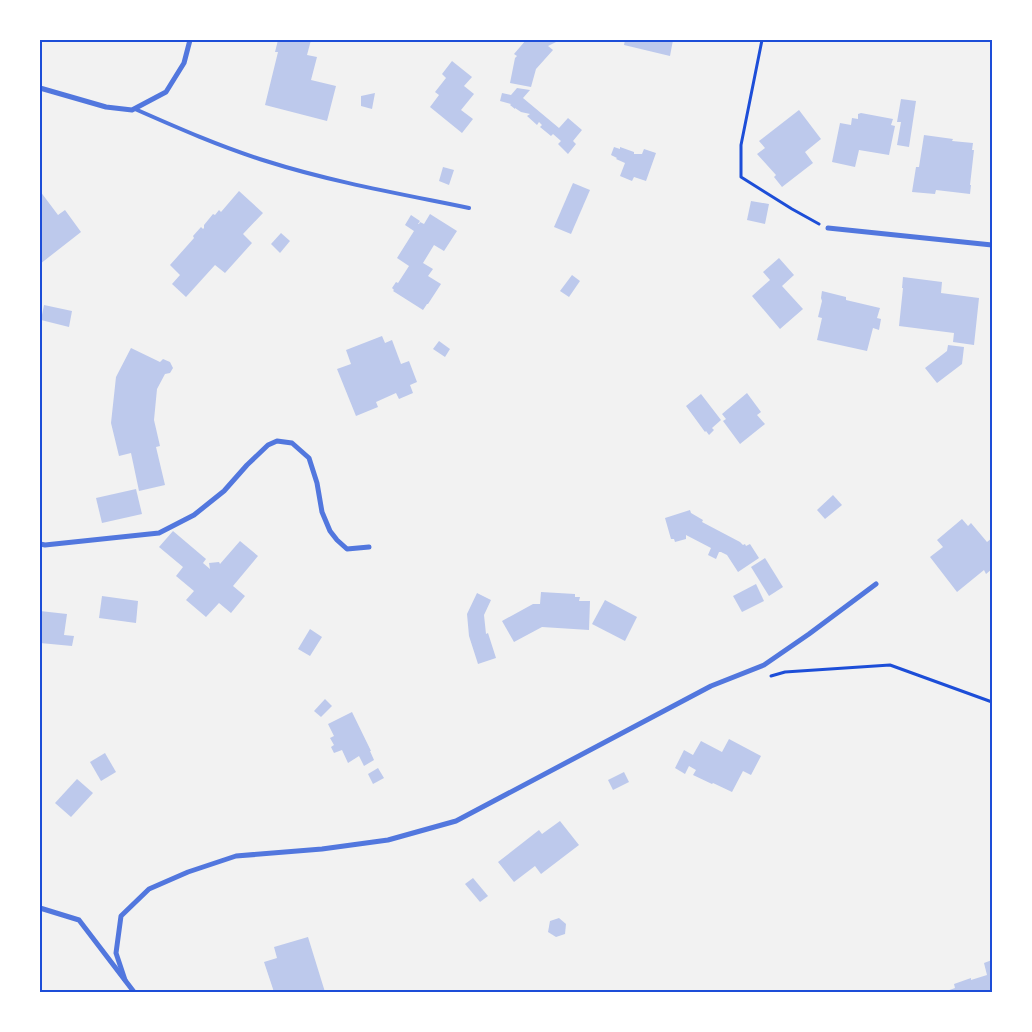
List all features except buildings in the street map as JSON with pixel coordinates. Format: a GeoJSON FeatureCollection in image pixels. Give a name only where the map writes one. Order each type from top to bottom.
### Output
{"type":"FeatureCollection","features":[{"type":"Feature","properties":{"kind":"street"},"geometry":{"type":"LineString","coordinates":[[40,88],[106,107],[132,110],[166,92],[184,63],[190,40]]}},
{"type":"Feature","properties":{"kind":"street"},"geometry":{"type":"LineString","coordinates":[[828,228],[992,245]]}},
{"type":"Feature","properties":{"kind":"street"},"geometry":{"type":"LineString","coordinates":[[40,544],[46,545],[159,533],[194,515],[224,491],[268,445],[277,441],[292,443],[308,458],[317,482],[322,512],[336,540],[347,549],[369,547]]}},
{"type":"Feature","properties":{"kind":"street"},"geometry":{"type":"LineString","coordinates":[[125,980],[116,953],[122,916],[149,889],[188,872],[236,856],[322,849],[388,840],[456,821],[712,686],[764,666],[876,584]]}},
{"type":"Feature","properties":{"kind":"street"},"geometry":{"type":"LineString","coordinates":[[40,908],[79,920],[134,992]]}},
{"type":"Feature","properties":{"kind":"lane"},"geometry":{"type":"LineString","coordinates":[[135,109],[190,134],[266,161],[343,182],[469,208]]}},
{"type":"Feature","properties":{"kind":"path"},"geometry":{"type":"LineString","coordinates":[[762,40],[741,145],[740,178],[828,228]]}},
{"type":"Feature","properties":{"kind":"path"},"geometry":{"type":"LineString","coordinates":[[763,678],[785,672],[890,665],[992,702]]}}]}
